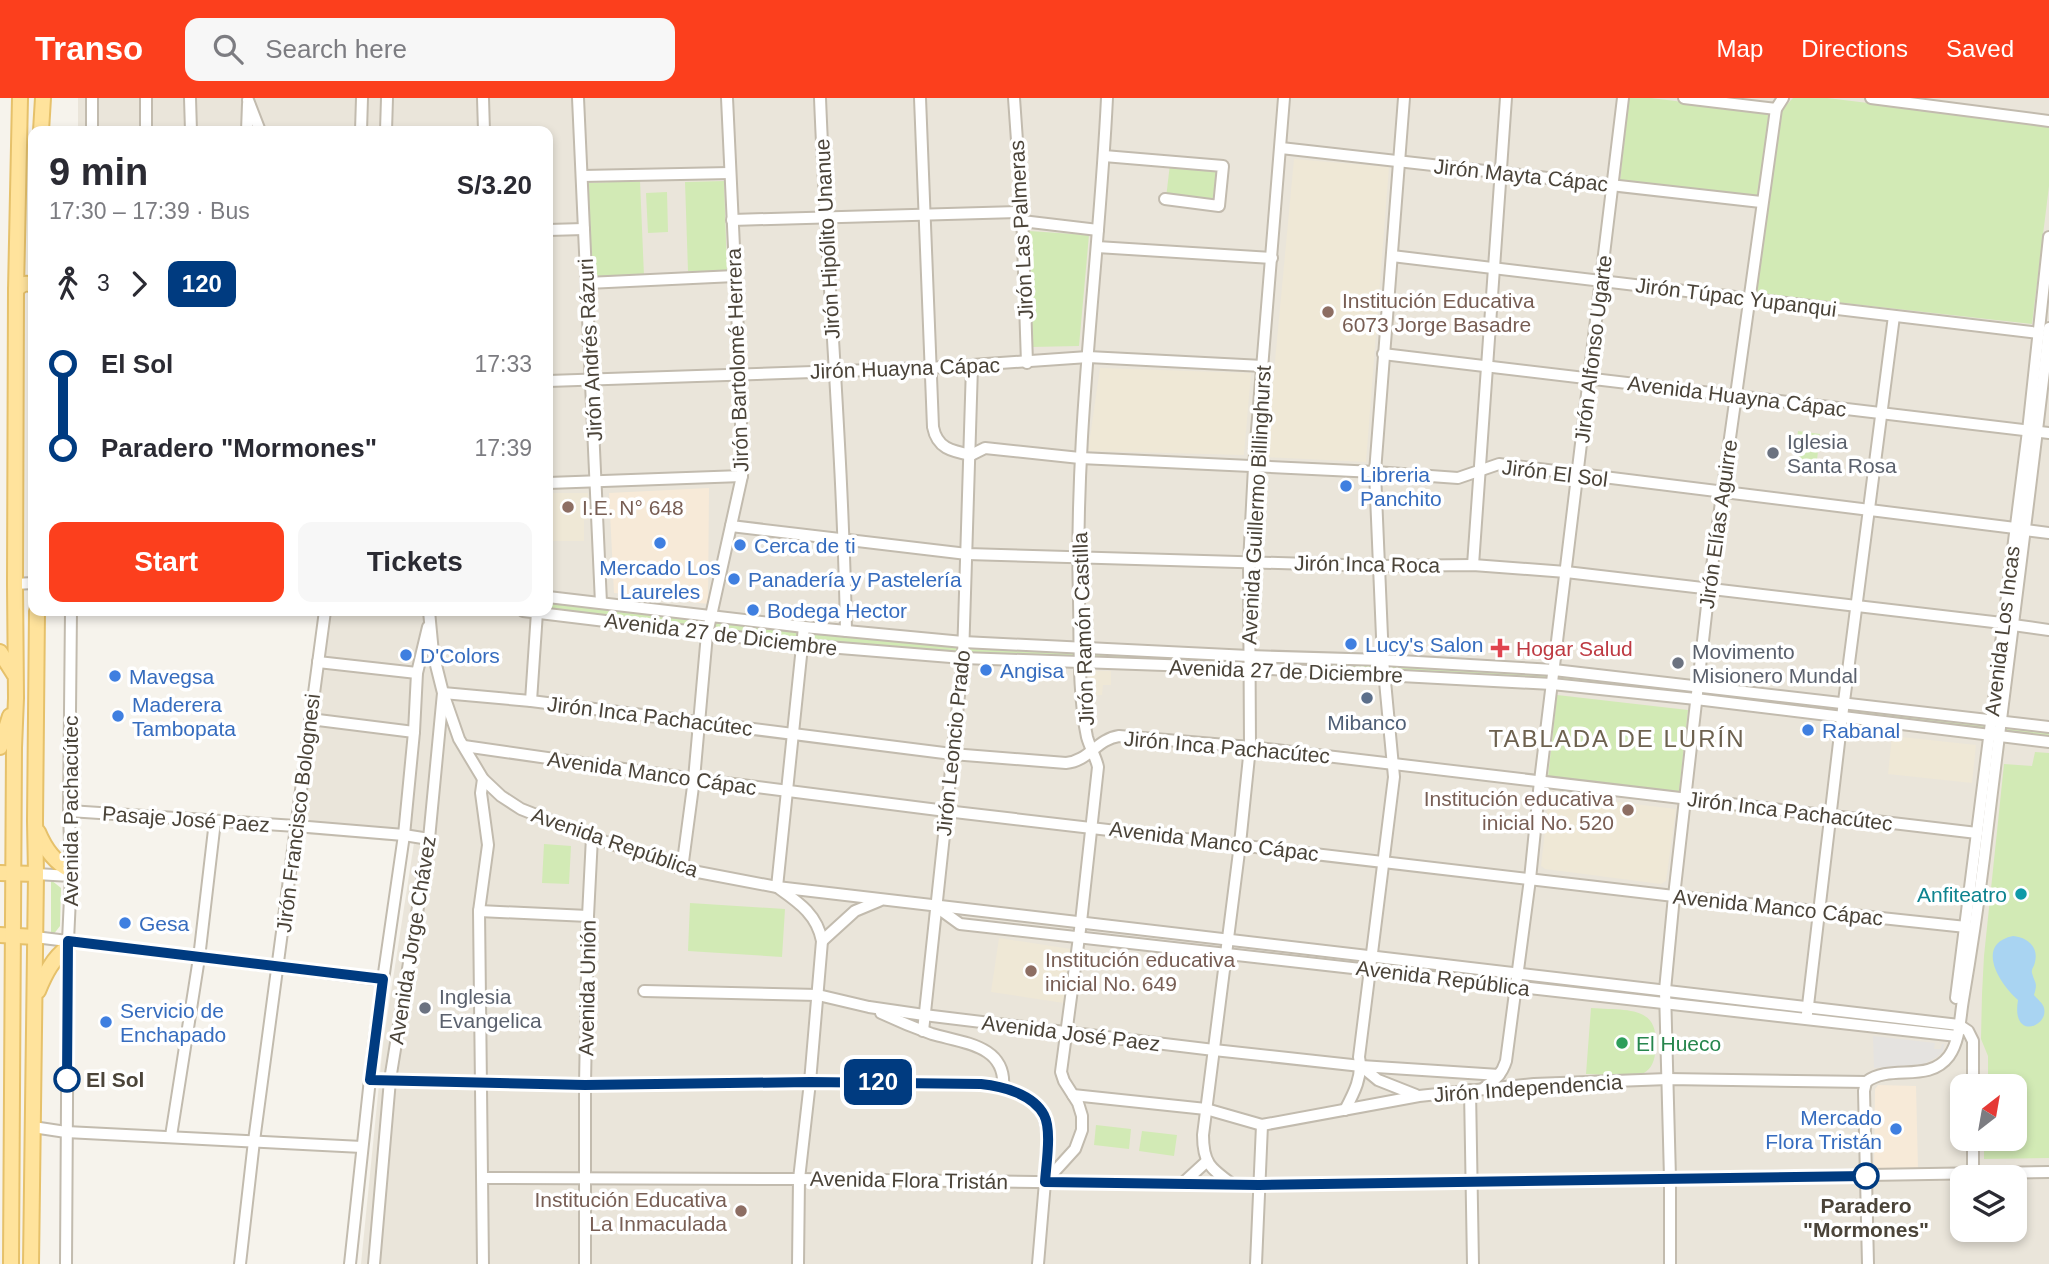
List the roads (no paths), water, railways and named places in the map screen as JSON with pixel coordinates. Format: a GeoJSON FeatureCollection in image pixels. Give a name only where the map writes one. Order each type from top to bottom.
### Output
{"type":"FeatureCollection","features":[{"type":"Feature","properties":{"kind":"main road"},"geometry":{"type":"LineString","coordinates":[[11,1264],[12,1091],[7,873],[16,698],[16,290],[20,98]]}},
{"type":"Feature","properties":{"kind":"main road"},"geometry":{"type":"LineString","coordinates":[[41,126],[43,98]]}},
{"type":"Feature","properties":{"kind":"main road"},"geometry":{"type":"LineString","coordinates":[[16,290],[28,283]]}},
{"type":"Feature","properties":{"kind":"main road","name":"Avenida Pachacútec"},"geometry":{"type":"LineString","coordinates":[[31,1264],[37,616]]}},
{"type":"Feature","properties":{"kind":"main road"},"geometry":{"type":"LineString","coordinates":[[37,647],[45,616]]}},
{"type":"Feature","properties":{"kind":"main road"},"geometry":{"type":"LineString","coordinates":[[0,652],[15,674]]}},
{"type":"Feature","properties":{"kind":"main road"},"geometry":{"type":"LineString","coordinates":[[0,747],[16,698]]}},
{"type":"Feature","properties":{"kind":"main road"},"geometry":{"type":"LineString","coordinates":[[35,821],[41,840],[52,857],[70,873]]}},
{"type":"Feature","properties":{"kind":"main road"},"geometry":{"type":"LineString","coordinates":[[7,873],[36,874]]}},
{"type":"Feature","properties":{"kind":"main road"},"geometry":{"type":"LineString","coordinates":[[7,936],[35,937]]}},
{"type":"Feature","properties":{"kind":"main road"},"geometry":{"type":"LineString","coordinates":[[35,1003],[49,968],[68,944]]}},
{"type":"Feature","properties":{"kind":"main road"},"geometry":{"type":"LineString","coordinates":[[0,1056],[12,1091]]}},
{"type":"Feature","properties":{"kind":"street"},"geometry":{"type":"LineString","coordinates":[[92,98],[92,126]]}},
{"type":"Feature","properties":{"kind":"street"},"geometry":{"type":"LineString","coordinates":[[146,98],[146,126]]}},
{"type":"Feature","properties":{"kind":"street"},"geometry":{"type":"LineString","coordinates":[[190,98],[191,126]]}},
{"type":"Feature","properties":{"kind":"street"},"geometry":{"type":"LineString","coordinates":[[361,126],[362,98]]}},
{"type":"Feature","properties":{"kind":"street"},"geometry":{"type":"LineString","coordinates":[[386,126],[387,98]]}},
{"type":"Feature","properties":{"kind":"street"},"geometry":{"type":"LineString","coordinates":[[482,98],[484,126]]}},
{"type":"Feature","properties":{"kind":"street","name":"Jirón Andrés Rázuri"},"geometry":{"type":"LineString","coordinates":[[578,98],[601,603]]}},
{"type":"Feature","properties":{"kind":"street","name":"Jirón Bartolomé Herrera"},"geometry":{"type":"LineString","coordinates":[[682,869],[694,779],[707,634],[742,476],[727,98]]}},
{"type":"Feature","properties":{"kind":"street","name":"Jirón Hipólito Unanue"},"geometry":{"type":"LineString","coordinates":[[820,98],[844,539],[846,631]]}},
{"type":"Feature","properties":{"kind":"street"},"geometry":{"type":"LineString","coordinates":[[920,98],[929,368],[935,435],[943,447],[971,454]]}},
{"type":"Feature","properties":{"kind":"street","name":"Jirón Las Palmeras"},"geometry":{"type":"LineString","coordinates":[[1014,98],[1022,216],[1027,363]]}},
{"type":"Feature","properties":{"kind":"street","name":"Jirón Ramón Castilla"},"geometry":{"type":"LineString","coordinates":[[1045,1182],[1070,1156],[1082,1130],[1082,1116],[1061,1072],[1082,922],[1098,767],[1086,730],[1080,663],[1078,558],[1080,458],[1107,98]]}},
{"type":"Feature","properties":{"kind":"street","name":"Avenida Guillermo Billinghurst"},"geometry":{"type":"LineString","coordinates":[[1206,1162],[1203,1149],[1206,1109],[1250,747],[1249,563],[1283,98]]}},
{"type":"Feature","properties":{"kind":"street"},"geometry":{"type":"LineString","coordinates":[[1345,1110],[1354,1094],[1361,1066],[1359,1057],[1394,776],[1383,660],[1375,472],[1404,98]]}},
{"type":"Feature","properties":{"kind":"street"},"geometry":{"type":"LineString","coordinates":[[1473,565],[1506,98]]}},
{"type":"Feature","properties":{"kind":"street","name":"Jirón Alfonso Ugarte"},"geometry":{"type":"LineString","coordinates":[[1499,1074],[1506,1061],[1530,879],[1623,98]]}},
{"type":"Feature","properties":{"kind":"street"},"geometry":{"type":"LineString","coordinates":[[1684,98],[1776,109]]}},
{"type":"Feature","properties":{"kind":"street","name":"Jirón Elías Aguirre"},"geometry":{"type":"LineString","coordinates":[[1670,1264],[1665,990],[1674,895],[1709,589],[1748,298],[1776,109],[1783,98]]}},
{"type":"Feature","properties":{"kind":"street"},"geometry":{"type":"LineString","coordinates":[[1871,98],[1927,102],[2049,121]]}},
{"type":"Feature","properties":{"kind":"street"},"geometry":{"type":"LineString","coordinates":[[247,126],[248,99]]}},
{"type":"Feature","properties":{"kind":"street"},"geometry":{"type":"LineString","coordinates":[[248,99],[258,126]]}},
{"type":"Feature","properties":{"kind":"street","name":"Jirón Mayta Cápac"},"geometry":{"type":"LineString","coordinates":[[1281,148],[1762,202]]}},
{"type":"Feature","properties":{"kind":"street"},"geometry":{"type":"LineString","coordinates":[[1104,156],[1223,166],[1219,206],[1165,199]]}},
{"type":"Feature","properties":{"kind":"street"},"geometry":{"type":"LineString","coordinates":[[582,176],[730,173]]}},
{"type":"Feature","properties":{"kind":"street"},"geometry":{"type":"LineString","coordinates":[[732,220],[926,215],[1022,216],[1098,230]]}},
{"type":"Feature","properties":{"kind":"street"},"geometry":{"type":"LineString","coordinates":[[553,230],[584,229]]}},
{"type":"Feature","properties":{"kind":"street","name":"Avenida Los Incas"},"geometry":{"type":"LineString","coordinates":[[1958,1031],[1975,932],[1995,720],[2020,529],[2038,432],[2046,332],[2049,237]]}},
{"type":"Feature","properties":{"kind":"street"},"geometry":{"type":"LineString","coordinates":[[1097,247],[1272,258]]}},
{"type":"Feature","properties":{"kind":"street","name":"Jirón Túpac Yupanqui"},"geometry":{"type":"LineString","coordinates":[[1392,256],[2046,332]]}},
{"type":"Feature","properties":{"kind":"street"},"geometry":{"type":"LineString","coordinates":[[587,283],[734,276]]}},
{"type":"Feature","properties":{"kind":"street"},"geometry":{"type":"LineString","coordinates":[[1806,1020],[1894,316]]}},
{"type":"Feature","properties":{"kind":"street","name":"Avenida Huayna Cápac"},"geometry":{"type":"LineString","coordinates":[[1383,354],[2038,432]]}},
{"type":"Feature","properties":{"kind":"street","name":"Jirón Huayna Cápac"},"geometry":{"type":"LineString","coordinates":[[553,381],[929,368],[1088,357],[1263,366]]}},
{"type":"Feature","properties":{"kind":"street","name":"Jirón Leoncio Prado"},"geometry":{"type":"LineString","coordinates":[[923,1031],[963,658],[972,366]]}},
{"type":"Feature","properties":{"kind":"street","name":"Jirón El Sol"},"geometry":{"type":"LineString","coordinates":[[971,454],[985,448],[1080,458],[1458,478],[1499,464],[2049,533]]}},
{"type":"Feature","properties":{"kind":"street"},"geometry":{"type":"LineString","coordinates":[[553,483],[742,476]]}},
{"type":"Feature","properties":{"kind":"street","name":"Jirón Inca Roca"},"geometry":{"type":"LineString","coordinates":[[731,526],[967,554],[1378,566],[1473,565],[1566,572],[2049,630]]}},
{"type":"Feature","properties":{"kind":"street"},"geometry":{"type":"LineString","coordinates":[[15,584],[28,583]]}},
{"type":"Feature","properties":{"kind":"street","name":"Avenida 27 de Diciembre"},"geometry":{"type":"LineString","coordinates":[[553,598],[804,627],[963,642],[1080,648],[1385,674],[1552,684],[2049,742]]}},
{"type":"Feature","properties":{"kind":"street","name":"Avenida 27 de Diciembre"},"geometry":{"type":"LineString","coordinates":[[553,614],[803,645],[963,658],[1080,663],[1383,660],[1554,670],[2049,727]]}},
{"type":"Feature","properties":{"kind":"street","name":"Avenida Pachacútec"},"geometry":{"type":"LineString","coordinates":[[66,1264],[71,616]]}},
{"type":"Feature","properties":{"kind":"street","name":"Jirón Francisco Bolognesi"},"geometry":{"type":"LineString","coordinates":[[240,1264],[324,616]]}},
{"type":"Feature","properties":{"kind":"street","name":"Avenida Jorge Chávez"},"geometry":{"type":"LineString","coordinates":[[350,1264],[370,1080],[404,835],[417,673],[429,616]]}},
{"type":"Feature","properties":{"kind":"street","name":"Avenida Jorge Chávez"},"geometry":{"type":"LineString","coordinates":[[374,1264],[390,1080],[429,839],[443,693],[433,653],[429,616]]}},
{"type":"Feature","properties":{"kind":"street"},"geometry":{"type":"LineString","coordinates":[[531,701],[537,616]]}},
{"type":"Feature","properties":{"kind":"street"},"geometry":{"type":"LineString","coordinates":[[798,1264],[799,1179],[822,941],[819,927],[809,911],[777,887],[804,627]]}},
{"type":"Feature","properties":{"kind":"street"},"geometry":{"type":"LineString","coordinates":[[892,653],[894,636]]}},
{"type":"Feature","properties":{"kind":"street"},"geometry":{"type":"LineString","coordinates":[[318,662],[417,673]]}},
{"type":"Feature","properties":{"kind":"street","name":"Jirón Inca Pachacútec"},"geometry":{"type":"LineString","coordinates":[[443,693],[531,701],[952,754],[1066,763],[1081,760],[1107,739],[1119,736],[1250,747],[1977,834]]}},
{"type":"Feature","properties":{"kind":"street","name":"Avenida República"},"geometry":{"type":"LineString","coordinates":[[443,693],[451,719],[464,746],[484,779],[501,796],[521,809],[682,869],[777,887],[1227,939],[1516,987],[1806,1020],[1958,1031]]}},
{"type":"Feature","properties":{"kind":"street"},"geometry":{"type":"LineString","coordinates":[[310,719],[414,732]]}},
{"type":"Feature","properties":{"kind":"street","name":"Avenida Los Incas"},"geometry":{"type":"LineString","coordinates":[[1958,1031],[1955,1009],[1977,834],[1994,736]]}},
{"type":"Feature","properties":{"kind":"street","name":"Avenida Manco Cápac"},"geometry":{"type":"LineString","coordinates":[[464,746],[946,811],[1966,927]]}},
{"type":"Feature","properties":{"kind":"street"},"geometry":{"type":"LineString","coordinates":[[482,1264],[479,911],[488,845],[481,793],[484,779]]}},
{"type":"Feature","properties":{"kind":"street","name":"Pasaje José Paez"},"geometry":{"type":"LineString","coordinates":[[69,811],[296,826],[429,839]]}},
{"type":"Feature","properties":{"kind":"street"},"geometry":{"type":"LineString","coordinates":[[171,1136],[199,958],[215,821]]}},
{"type":"Feature","properties":{"kind":"street","name":"Avenida Unión"},"geometry":{"type":"LineString","coordinates":[[585,1264],[585,1085],[592,837]]}},
{"type":"Feature","properties":{"kind":"street"},"geometry":{"type":"LineString","coordinates":[[36,874],[70,873]]}},
{"type":"Feature","properties":{"kind":"street"},"geometry":{"type":"LineString","coordinates":[[822,941],[855,911],[881,900]]}},
{"type":"Feature","properties":{"kind":"street","name":"Avenida República"},"geometry":{"type":"LineString","coordinates":[[935,906],[960,924],[1226,953],[1518,973],[1808,1007],[1958,1031]]}},
{"type":"Feature","properties":{"kind":"street"},"geometry":{"type":"LineString","coordinates":[[479,911],[588,916]]}},
{"type":"Feature","properties":{"kind":"street"},"geometry":{"type":"LineString","coordinates":[[35,937],[68,944],[383,979]]}},
{"type":"Feature","properties":{"kind":"street","name":"Avenida José Paez"},"geometry":{"type":"LineString","coordinates":[[644,990],[818,995],[869,1007],[924,1015],[1213,1051],[1361,1066],[1499,1074]]}},
{"type":"Feature","properties":{"kind":"street"},"geometry":{"type":"LineString","coordinates":[[869,1007],[923,1031],[979,1047],[995,1058],[1002,1067],[1003,1088]]}},
{"type":"Feature","properties":{"kind":"street","name":"Avenida Los Incas"},"geometry":{"type":"LineString","coordinates":[[1958,1031],[1968,1031],[1973,1041],[1973,1074]]}},
{"type":"Feature","properties":{"kind":"street","name":"Jirón Independencia"},"geometry":{"type":"LineString","coordinates":[[1073,1094],[1206,1109],[1262,1125],[1419,1096],[1534,1084],[1668,1079],[1867,1082],[1881,1073],[1917,1072],[1934,1068],[1949,1056],[1958,1031]]}},
{"type":"Feature","properties":{"kind":"street"},"geometry":{"type":"LineString","coordinates":[[1361,1066],[1378,1080],[1419,1096]]}},
{"type":"Feature","properties":{"kind":"street"},"geometry":{"type":"LineString","coordinates":[[1473,1264],[1472,1182],[1476,1090],[1495,1080],[1499,1074]]}},
{"type":"Feature","properties":{"kind":"street"},"geometry":{"type":"LineString","coordinates":[[370,1080],[585,1085],[810,1082],[981,1084],[1003,1088],[1026,1097],[1045,1116],[1045,1182],[1038,1264]]}},
{"type":"Feature","properties":{"kind":"street"},"geometry":{"type":"LineString","coordinates":[[1867,1082],[1864,1091],[1868,1264]]}},
{"type":"Feature","properties":{"kind":"street"},"geometry":{"type":"LineString","coordinates":[[1256,1264],[1262,1125]]}},
{"type":"Feature","properties":{"kind":"street"},"geometry":{"type":"LineString","coordinates":[[33,1128],[362,1147]]}},
{"type":"Feature","properties":{"kind":"street"},"geometry":{"type":"LineString","coordinates":[[1182,1184],[1206,1162],[1232,1184]]}},
{"type":"Feature","properties":{"kind":"street","name":"Avenida Flora Tristán"},"geometry":{"type":"LineString","coordinates":[[2027,1172],[2049,1172]]}},
{"type":"Feature","properties":{"kind":"street","name":"Avenida Flora Tristán"},"geometry":{"type":"LineString","coordinates":[[483,1178],[1259,1185],[1950,1174]]}},
{"type":"Feature","properties":{"kind":"water"},"geometry":{"type":"Polygon","coordinates":[[[2013,936],[2023,938],[2031,944],[2035,952],[2032,972],[2036,985],[2034,995],[2043,1006],[2044,1015],[2036,1025],[2024,1026],[2020,1021],[2017,1013],[2018,1000],[2004,985],[1994,965],[1995,947],[2001,940],[2013,936]]]}},
{"type":"Feature","properties":{"kind":"place","name":"Institución Educativa 6073 Jorge Basadre"},"geometry":{"type":"Point","coordinates":[1328,312]}},
{"type":"Feature","properties":{"kind":"place","name":"Iglesia Santa Rosa"},"geometry":{"type":"Point","coordinates":[1773,453]}},
{"type":"Feature","properties":{"kind":"place","name":"Libreria Panchito"},"geometry":{"type":"Point","coordinates":[1346,486]}},
{"type":"Feature","properties":{"kind":"place","name":"I.E. N° 648"},"geometry":{"type":"Point","coordinates":[568,507]}},
{"type":"Feature","properties":{"kind":"place","name":"Mercado Los Laureles"},"geometry":{"type":"Point","coordinates":[660,543]}},
{"type":"Feature","properties":{"kind":"place","name":"Cerca de ti"},"geometry":{"type":"Point","coordinates":[740,545]}},
{"type":"Feature","properties":{"kind":"place","name":"Panadería y Pastelería"},"geometry":{"type":"Point","coordinates":[734,579]}},
{"type":"Feature","properties":{"kind":"place","name":"Bodega Hector"},"geometry":{"type":"Point","coordinates":[753,610]}},
{"type":"Feature","properties":{"kind":"place","name":"Lucy's Salon"},"geometry":{"type":"Point","coordinates":[1351,644]}},
{"type":"Feature","properties":{"kind":"place","name":"Hogar Salud"},"geometry":{"type":"Point","coordinates":[1500,648]}},
{"type":"Feature","properties":{"kind":"place","name":"D'Colors"},"geometry":{"type":"Point","coordinates":[406,655]}},
{"type":"Feature","properties":{"kind":"place","name":"Movimento Misionero Mundal"},"geometry":{"type":"Point","coordinates":[1678,663]}},
{"type":"Feature","properties":{"kind":"place","name":"Angisa"},"geometry":{"type":"Point","coordinates":[986,670]}},
{"type":"Feature","properties":{"kind":"place","name":"Mavegsa"},"geometry":{"type":"Point","coordinates":[115,676]}},
{"type":"Feature","properties":{"kind":"place","name":"Mibanco"},"geometry":{"type":"Point","coordinates":[1367,698]}},
{"type":"Feature","properties":{"kind":"place","name":"Maderera Tambopata"},"geometry":{"type":"Point","coordinates":[118,716]}},
{"type":"Feature","properties":{"kind":"place","name":"Rabanal"},"geometry":{"type":"Point","coordinates":[1808,730]}},
{"type":"Feature","properties":{"kind":"place","name":"Institución educativa inicial No. 520"},"geometry":{"type":"Point","coordinates":[1628,810]}},
{"type":"Feature","properties":{"kind":"place","name":"Anfiteatro"},"geometry":{"type":"Point","coordinates":[2021,894]}},
{"type":"Feature","properties":{"kind":"place","name":"Gesa"},"geometry":{"type":"Point","coordinates":[125,923]}},
{"type":"Feature","properties":{"kind":"place","name":"Institución educativa inicial No. 649"},"geometry":{"type":"Point","coordinates":[1031,971]}},
{"type":"Feature","properties":{"kind":"place","name":"Inglesia Evangelica"},"geometry":{"type":"Point","coordinates":[425,1008]}},
{"type":"Feature","properties":{"kind":"place","name":"Servicio de Enchapado"},"geometry":{"type":"Point","coordinates":[106,1022]}},
{"type":"Feature","properties":{"kind":"place","name":"El Hueco"},"geometry":{"type":"Point","coordinates":[1622,1043]}},
{"type":"Feature","properties":{"kind":"place","name":"El Sol"},"geometry":{"type":"Point","coordinates":[67,1079]}},
{"type":"Feature","properties":{"kind":"place","name":"Mercado Flora Tristán"},"geometry":{"type":"Point","coordinates":[1896,1129]}},
{"type":"Feature","properties":{"kind":"place","name":"Paradero \"Mormones\""},"geometry":{"type":"Point","coordinates":[1866,1176]}},
{"type":"Feature","properties":{"kind":"place","name":"Institución Educativa La Inmaculada"},"geometry":{"type":"Point","coordinates":[741,1211]}},
{"type":"Feature","properties":{"kind":"district","name":"TABLADA DE LURÍN"},"geometry":{"type":"Point","coordinates":[1617,738]}}]}
